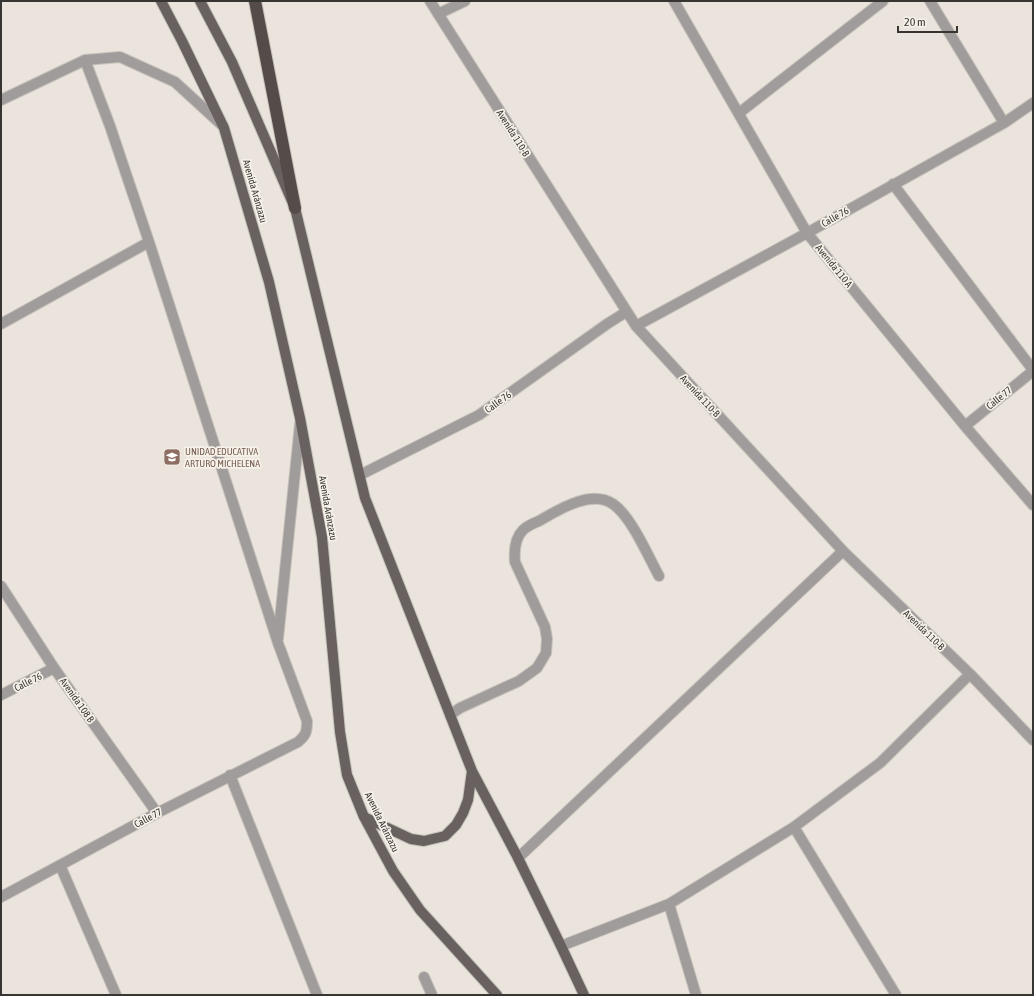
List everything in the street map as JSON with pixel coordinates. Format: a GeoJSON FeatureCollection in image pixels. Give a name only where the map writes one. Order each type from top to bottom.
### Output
{"type":"FeatureCollection","features":[{"type":"Feature","properties":{"kind":"highway"},"geometry":{"type":"LineString","coordinates":[[255,1],[295,208]]}},
{"type":"Feature","properties":{"kind":"main road","name":"Avenida Aránzazu"},"geometry":{"type":"LineString","coordinates":[[161,1],[224,128],[270,282],[300,418],[322,537],[340,732],[347,775],[364,817],[393,871],[420,910],[497,995]]}},
{"type":"Feature","properties":{"kind":"main road"},"geometry":{"type":"LineString","coordinates":[[200,1],[232,62],[295,208],[365,498],[472,771],[518,858],[584,995]]}},
{"type":"Feature","properties":{"kind":"main road"},"geometry":{"type":"LineString","coordinates":[[364,817],[411,839],[424,841],[445,836],[456,825],[463,813],[468,800],[472,771]]}},
{"type":"Feature","properties":{"kind":"street","name":"Avenida 110-B"},"geometry":{"type":"LineString","coordinates":[[430,1],[636,326],[843,551],[970,674],[1033,740]]}},
{"type":"Feature","properties":{"kind":"street"},"geometry":{"type":"LineString","coordinates":[[438,14],[465,1]]}},
{"type":"Feature","properties":{"kind":"street","name":"Avenida 110 A"},"geometry":{"type":"LineString","coordinates":[[674,1],[807,233],[965,426],[1033,505]]}},
{"type":"Feature","properties":{"kind":"street"},"geometry":{"type":"LineString","coordinates":[[739,113],[884,1]]}},
{"type":"Feature","properties":{"kind":"street"},"geometry":{"type":"LineString","coordinates":[[930,1],[1004,123]]}},
{"type":"Feature","properties":{"kind":"street"},"geometry":{"type":"LineString","coordinates":[[1,100],[85,60],[120,56],[175,82],[224,128]]}},
{"type":"Feature","properties":{"kind":"street"},"geometry":{"type":"LineString","coordinates":[[85,60],[110,126],[149,242],[278,643]]}},
{"type":"Feature","properties":{"kind":"street","name":"Calle 76"},"geometry":{"type":"LineString","coordinates":[[636,326],[1004,123],[1033,104]]}},
{"type":"Feature","properties":{"kind":"street"},"geometry":{"type":"LineString","coordinates":[[893,184],[1033,370]]}},
{"type":"Feature","properties":{"kind":"street"},"geometry":{"type":"LineString","coordinates":[[1,324],[149,242]]}},
{"type":"Feature","properties":{"kind":"street","name":"Calle 76"},"geometry":{"type":"LineString","coordinates":[[360,475],[479,415],[606,324],[626,312]]}},
{"type":"Feature","properties":{"kind":"street","name":"Calle 77"},"geometry":{"type":"LineString","coordinates":[[965,426],[1033,370]]}},
{"type":"Feature","properties":{"kind":"street"},"geometry":{"type":"LineString","coordinates":[[278,643],[300,418]]}},
{"type":"Feature","properties":{"kind":"street"},"geometry":{"type":"LineString","coordinates":[[450,716],[460,708],[519,681],[537,668],[546,653],[547,640],[545,627],[514,562],[514,551],[517,540],[523,530],[564,506],[579,501],[605,499],[614,504],[624,514],[659,576]]}},
{"type":"Feature","properties":{"kind":"street"},"geometry":{"type":"LineString","coordinates":[[518,858],[843,551]]}},
{"type":"Feature","properties":{"kind":"street","name":"Avenida 108 B"},"geometry":{"type":"LineString","coordinates":[[1,586],[54,668],[157,813]]}},
{"type":"Feature","properties":{"kind":"street","name":"Calle 77"},"geometry":{"type":"LineString","coordinates":[[1,898],[157,813],[298,742],[305,735],[307,721],[278,643]]}},
{"type":"Feature","properties":{"kind":"street","name":"Calle 76"},"geometry":{"type":"LineString","coordinates":[[1,695],[54,668]]}},
{"type":"Feature","properties":{"kind":"street"},"geometry":{"type":"LineString","coordinates":[[561,946],[669,904],[794,826],[880,763],[970,674]]}},
{"type":"Feature","properties":{"kind":"street"},"geometry":{"type":"LineString","coordinates":[[230,775],[317,995]]}},
{"type":"Feature","properties":{"kind":"street"},"geometry":{"type":"LineString","coordinates":[[794,826],[896,995]]}},
{"type":"Feature","properties":{"kind":"street"},"geometry":{"type":"LineString","coordinates":[[60,865],[116,995]]}},
{"type":"Feature","properties":{"kind":"street"},"geometry":{"type":"LineString","coordinates":[[669,904],[696,995]]}},
{"type":"Feature","properties":{"kind":"street"},"geometry":{"type":"LineString","coordinates":[[424,977],[432,995]]}},
{"type":"Feature","properties":{"kind":"place","name":"UNIDAD EDUCATIVA ARTURO MICHELENA"},"geometry":{"type":"Point","coordinates":[172,457]}}]}
